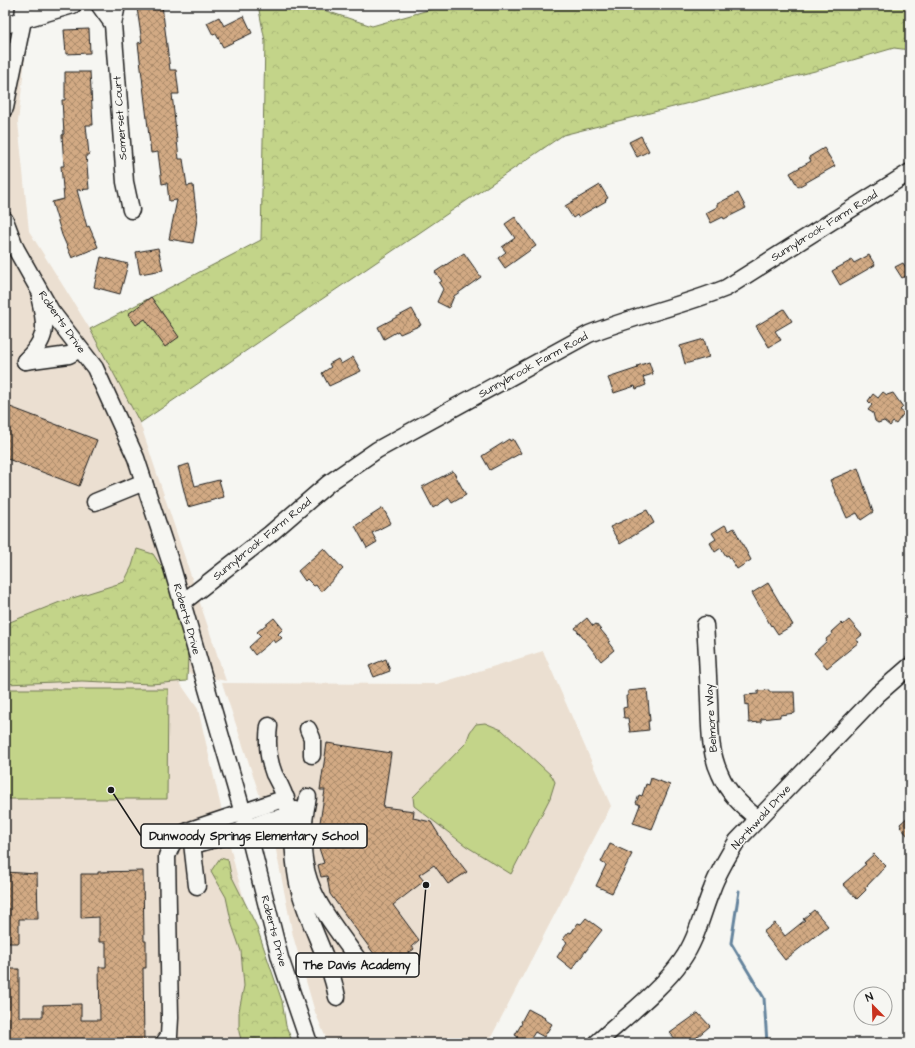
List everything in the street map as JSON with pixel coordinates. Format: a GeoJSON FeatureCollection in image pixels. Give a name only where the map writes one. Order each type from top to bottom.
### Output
{"type":"FeatureCollection","features":[{"type":"Feature","properties":{"kind":"street"},"geometry":{"type":"LineString","coordinates":[[5,25],[23,13],[73,5]]}},
{"type":"Feature","properties":{"kind":"street"},"geometry":{"type":"LineString","coordinates":[[104,5],[113,24]]}},
{"type":"Feature","properties":{"kind":"street","name":"Somerset Court"},"geometry":{"type":"LineString","coordinates":[[117,5],[113,24],[125,182],[131,210]]}},
{"type":"Feature","properties":{"kind":"street"},"geometry":{"type":"LineString","coordinates":[[5,108],[23,13]]}},
{"type":"Feature","properties":{"kind":"street","name":"Sunnybrook Farm Road"},"geometry":{"type":"LineString","coordinates":[[182,603],[270,534],[329,483],[377,450],[589,334],[623,320],[706,296],[726,288],[910,172]]}},
{"type":"Feature","properties":{"kind":"street","name":"Roberts Drive"},"geometry":{"type":"LineString","coordinates":[[5,220],[16,249],[52,311],[95,368],[132,446],[182,603],[245,820],[280,958],[309,1043]]}},
{"type":"Feature","properties":{"kind":"street"},"geometry":{"type":"LineString","coordinates":[[36,284],[44,317],[44,333],[38,347],[25,361],[69,355],[77,345]]}},
{"type":"Feature","properties":{"kind":"street"},"geometry":{"type":"LineString","coordinates":[[144,482],[102,500],[132,495],[144,500],[153,508]]}},
{"type":"Feature","properties":{"kind":"street","name":"Belmore Way"},"geometry":{"type":"LineString","coordinates":[[705,626],[710,736],[714,758],[720,775],[730,791],[742,805],[757,818]]}},
{"type":"Feature","properties":{"kind":"street","name":"Northwold Drive"},"geometry":{"type":"LineString","coordinates":[[597,1043],[672,974],[683,959],[692,943],[712,888],[725,860],[737,841],[757,818],[878,694],[910,666]]}},
{"type":"Feature","properties":{"kind":"street"},"geometry":{"type":"LineString","coordinates":[[269,726],[268,737],[270,758],[274,773],[281,784],[286,798],[295,870],[300,890],[305,908],[334,978],[337,997]]}},
{"type":"Feature","properties":{"kind":"street"},"geometry":{"type":"LineString","coordinates":[[308,729],[312,738],[312,755]]}},
{"type":"Feature","properties":{"kind":"street"},"geometry":{"type":"LineString","coordinates":[[245,820],[269,820],[289,816],[308,797],[302,835],[307,877],[318,903],[357,958]]}},
{"type":"Feature","properties":{"kind":"street"},"geometry":{"type":"LineString","coordinates":[[164,1043],[168,1036],[170,1018],[166,856],[172,844],[245,820],[286,798]]}},
{"type":"Feature","properties":{"kind":"street"},"geometry":{"type":"LineString","coordinates":[[192,837],[197,886]]}},
{"type":"Feature","properties":{"kind":"shaded area"},"geometry":{"type":"Polygon","coordinates":[[[33,13],[27,40],[18,122],[29,231],[90,329],[140,423],[226,681],[178,671],[5,668],[5,19],[33,13]]]}},
{"type":"Feature","properties":{"kind":"shaded area"},"geometry":{"type":"Polygon","coordinates":[[[543,651],[611,806],[488,1043],[328,1043],[315,1012],[293,936],[273,835],[222,683],[437,684],[543,651]]]}},
{"type":"Feature","properties":{"kind":"shaded area"},"geometry":{"type":"Polygon","coordinates":[[[5,678],[178,680],[198,709],[236,871],[282,1030],[289,1043],[5,1043],[5,678]]]}},
{"type":"Feature","properties":{"kind":"green space"},"geometry":{"type":"Polygon","coordinates":[[[258,5],[308,5],[372,26],[446,5],[910,5],[910,50],[894,48],[815,71],[563,135],[140,423],[90,329],[261,240],[265,41],[258,5]]]}},
{"type":"Feature","properties":{"kind":"green space"},"geometry":{"type":"Polygon","coordinates":[[[137,549],[153,554],[168,577],[181,617],[188,654],[187,681],[151,684],[82,681],[5,684],[5,624],[60,602],[124,582],[132,566],[137,549]]]}},
{"type":"Feature","properties":{"kind":"green space"},"geometry":{"type":"Polygon","coordinates":[[[5,689],[168,689],[167,799],[5,799],[5,689]]]}},
{"type":"Feature","properties":{"kind":"green space"},"geometry":{"type":"Polygon","coordinates":[[[485,723],[502,730],[552,776],[555,782],[550,798],[511,874],[466,846],[414,806],[413,797],[466,743],[470,732],[476,724],[485,723]]]}},
{"type":"Feature","properties":{"kind":"green space"},"geometry":{"type":"Polygon","coordinates":[[[220,858],[228,860],[231,875],[256,925],[282,1001],[286,1026],[293,1043],[242,1043],[239,1032],[239,1011],[244,986],[241,951],[232,925],[226,897],[211,871],[220,858]]]}},
{"type":"Feature","properties":{"kind":"building"},"geometry":{"type":"Polygon","coordinates":[[[162,5],[170,70],[176,70],[179,94],[172,94],[179,159],[183,159],[187,186],[193,185],[197,219],[193,243],[169,239],[177,200],[169,201],[167,183],[162,184],[158,152],[151,153],[138,43],[142,42],[137,8],[162,5]]]}},
{"type":"Feature","properties":{"kind":"building"},"geometry":{"type":"Polygon","coordinates":[[[244,16],[252,33],[223,47],[216,34],[213,35],[207,23],[219,17],[224,26],[244,16]]]}},
{"type":"Feature","properties":{"kind":"building"},"geometry":{"type":"Polygon","coordinates":[[[89,29],[90,53],[66,54],[64,30],[89,29]]]}},
{"type":"Feature","properties":{"kind":"building"},"geometry":{"type":"Polygon","coordinates":[[[65,72],[90,72],[93,125],[86,125],[89,155],[86,155],[89,189],[77,190],[87,227],[89,226],[98,247],[72,258],[62,235],[52,202],[64,199],[61,166],[64,166],[62,100],[65,100],[65,72]]]}},
{"type":"Feature","properties":{"kind":"building"},"geometry":{"type":"Polygon","coordinates":[[[641,136],[649,151],[637,157],[629,142],[641,136]]]}},
{"type":"Feature","properties":{"kind":"building"},"geometry":{"type":"Polygon","coordinates":[[[824,148],[835,166],[798,187],[790,173],[811,161],[809,157],[824,148]]]}},
{"type":"Feature","properties":{"kind":"building"},"geometry":{"type":"Polygon","coordinates":[[[600,185],[608,198],[605,200],[606,201],[578,217],[577,215],[573,218],[565,206],[600,185]]]}},
{"type":"Feature","properties":{"kind":"building"},"geometry":{"type":"Polygon","coordinates":[[[738,193],[746,208],[724,219],[723,217],[711,223],[706,213],[717,207],[717,204],[738,193]]]}},
{"type":"Feature","properties":{"kind":"building"},"geometry":{"type":"Polygon","coordinates":[[[515,217],[536,246],[505,268],[498,258],[506,252],[502,247],[515,238],[505,224],[515,217]]]}},
{"type":"Feature","properties":{"kind":"building"},"geometry":{"type":"Polygon","coordinates":[[[158,248],[163,270],[140,274],[136,252],[158,248]]]}},
{"type":"Feature","properties":{"kind":"building"},"geometry":{"type":"Polygon","coordinates":[[[464,253],[481,277],[454,296],[449,308],[437,302],[443,289],[439,283],[442,281],[435,272],[464,253]]]}},
{"type":"Feature","properties":{"kind":"building"},"geometry":{"type":"Polygon","coordinates":[[[869,255],[875,265],[840,285],[832,271],[852,260],[854,263],[869,255]]]}},
{"type":"Feature","properties":{"kind":"building"},"geometry":{"type":"Polygon","coordinates":[[[101,257],[128,264],[120,294],[94,287],[101,257]]]}},
{"type":"Feature","properties":{"kind":"building"},"geometry":{"type":"Polygon","coordinates":[[[903,263],[910,274],[902,278],[895,267],[903,263]]]}},
{"type":"Feature","properties":{"kind":"building"},"geometry":{"type":"Polygon","coordinates":[[[151,297],[179,337],[165,347],[145,319],[136,325],[128,314],[151,297]]]}},
{"type":"Feature","properties":{"kind":"building"},"geometry":{"type":"Polygon","coordinates":[[[412,309],[421,325],[400,334],[398,331],[384,339],[378,327],[412,309]]]}},
{"type":"Feature","properties":{"kind":"building"},"geometry":{"type":"Polygon","coordinates":[[[784,309],[792,321],[775,331],[781,340],[769,347],[756,326],[784,309]]]}},
{"type":"Feature","properties":{"kind":"building"},"geometry":{"type":"Polygon","coordinates":[[[704,339],[709,357],[685,364],[680,346],[704,339]]]}},
{"type":"Feature","properties":{"kind":"building"},"geometry":{"type":"Polygon","coordinates":[[[353,357],[361,371],[329,386],[322,373],[331,367],[329,364],[338,359],[341,364],[353,357]]]}},
{"type":"Feature","properties":{"kind":"building"},"geometry":{"type":"Polygon","coordinates":[[[649,362],[653,374],[643,377],[646,385],[636,389],[635,386],[614,393],[608,378],[638,368],[637,366],[649,362]]]}},
{"type":"Feature","properties":{"kind":"building"},"geometry":{"type":"Polygon","coordinates":[[[883,392],[887,395],[893,393],[903,407],[900,410],[904,413],[896,424],[893,422],[890,426],[884,421],[878,423],[875,421],[873,413],[868,410],[872,405],[868,401],[873,394],[878,398],[883,392]]]}},
{"type":"Feature","properties":{"kind":"building"},"geometry":{"type":"Polygon","coordinates":[[[5,405],[97,440],[79,486],[5,458],[5,405]]]}},
{"type":"Feature","properties":{"kind":"building"},"geometry":{"type":"Polygon","coordinates":[[[509,439],[510,441],[513,439],[521,453],[490,470],[482,456],[509,439]]]}},
{"type":"Feature","properties":{"kind":"building"},"geometry":{"type":"Polygon","coordinates":[[[189,464],[195,486],[219,480],[224,497],[188,507],[178,467],[189,464]]]}},
{"type":"Feature","properties":{"kind":"building"},"geometry":{"type":"Polygon","coordinates":[[[858,468],[873,512],[861,520],[857,513],[847,518],[830,480],[858,468]]]}},
{"type":"Feature","properties":{"kind":"building"},"geometry":{"type":"Polygon","coordinates":[[[453,471],[466,495],[452,503],[449,498],[433,508],[422,487],[453,471]]]}},
{"type":"Feature","properties":{"kind":"building"},"geometry":{"type":"Polygon","coordinates":[[[383,508],[391,523],[372,533],[377,542],[367,548],[355,526],[383,508]]]}},
{"type":"Feature","properties":{"kind":"building"},"geometry":{"type":"Polygon","coordinates":[[[647,510],[654,523],[620,544],[610,527],[647,510]]]}},
{"type":"Feature","properties":{"kind":"building"},"geometry":{"type":"Polygon","coordinates":[[[725,525],[729,531],[734,528],[751,560],[737,569],[728,555],[726,556],[721,548],[715,552],[710,543],[716,539],[712,533],[725,525]]]}},
{"type":"Feature","properties":{"kind":"building"},"geometry":{"type":"Polygon","coordinates":[[[324,548],[343,569],[321,592],[316,585],[314,586],[307,579],[305,581],[298,571],[324,548]]]}},
{"type":"Feature","properties":{"kind":"building"},"geometry":{"type":"Polygon","coordinates":[[[768,583],[793,625],[778,634],[772,625],[771,626],[752,593],[768,583]]]}},
{"type":"Feature","properties":{"kind":"building"},"geometry":{"type":"Polygon","coordinates":[[[274,618],[283,629],[278,634],[282,638],[275,643],[273,640],[255,655],[249,647],[261,636],[257,632],[274,618]]]}},
{"type":"Feature","properties":{"kind":"building"},"geometry":{"type":"Polygon","coordinates":[[[587,618],[593,626],[596,624],[610,641],[608,642],[614,650],[601,661],[575,628],[587,618]]]}},
{"type":"Feature","properties":{"kind":"building"},"geometry":{"type":"Polygon","coordinates":[[[849,620],[862,635],[856,640],[859,642],[827,668],[814,653],[827,641],[826,639],[832,634],[831,632],[841,623],[843,625],[849,620]]]}},
{"type":"Feature","properties":{"kind":"building"},"geometry":{"type":"Polygon","coordinates":[[[386,659],[390,671],[374,677],[369,666],[386,659]]]}},
{"type":"Feature","properties":{"kind":"building"},"geometry":{"type":"Polygon","coordinates":[[[647,689],[650,721],[648,721],[649,730],[630,732],[628,718],[624,718],[623,708],[627,707],[626,696],[628,696],[628,691],[647,689]]]}},
{"type":"Feature","properties":{"kind":"building"},"geometry":{"type":"Polygon","coordinates":[[[769,690],[769,692],[794,692],[795,713],[780,715],[780,717],[761,719],[761,722],[749,723],[748,704],[746,705],[745,695],[758,694],[758,691],[769,690]]]}},
{"type":"Feature","properties":{"kind":"building"},"geometry":{"type":"Polygon","coordinates":[[[327,743],[391,753],[383,807],[414,811],[413,818],[431,822],[442,840],[467,872],[448,884],[434,865],[419,875],[424,881],[393,905],[419,940],[412,946],[414,949],[401,959],[398,955],[383,966],[330,894],[327,876],[321,877],[318,865],[324,863],[317,842],[325,790],[320,790],[327,743]]]}},
{"type":"Feature","properties":{"kind":"building"},"geometry":{"type":"Polygon","coordinates":[[[651,778],[670,785],[652,829],[633,823],[640,805],[636,803],[639,795],[642,796],[646,784],[649,785],[651,778]]]}},
{"type":"Feature","properties":{"kind":"building"},"geometry":{"type":"Polygon","coordinates":[[[910,815],[910,838],[900,827],[900,824],[910,815]]]}},
{"type":"Feature","properties":{"kind":"building"},"geometry":{"type":"Polygon","coordinates":[[[610,844],[632,854],[612,893],[596,886],[606,865],[601,862],[610,844]]]}},
{"type":"Feature","properties":{"kind":"building"},"geometry":{"type":"Polygon","coordinates":[[[874,854],[886,866],[865,888],[866,890],[857,899],[843,884],[866,864],[864,863],[874,854]]]}},
{"type":"Feature","properties":{"kind":"building"},"geometry":{"type":"Polygon","coordinates":[[[143,871],[144,941],[146,941],[146,968],[143,968],[144,1042],[5,1043],[5,969],[19,969],[19,1017],[43,1017],[43,1005],[81,1004],[81,1020],[100,1020],[99,967],[106,967],[106,942],[99,942],[99,917],[81,918],[81,874],[143,871]]]}},
{"type":"Feature","properties":{"kind":"building"},"geometry":{"type":"Polygon","coordinates":[[[5,872],[37,874],[38,919],[19,919],[19,943],[5,943],[5,872]]]}},
{"type":"Feature","properties":{"kind":"building"},"geometry":{"type":"Polygon","coordinates":[[[814,910],[828,926],[785,960],[763,932],[775,923],[785,936],[805,920],[803,919],[814,910]]]}},
{"type":"Feature","properties":{"kind":"building"},"geometry":{"type":"Polygon","coordinates":[[[586,918],[602,930],[572,969],[557,957],[567,942],[563,939],[569,932],[571,933],[578,923],[581,924],[586,918]]]}},
{"type":"Feature","properties":{"kind":"building"},"geometry":{"type":"Polygon","coordinates":[[[528,1009],[545,1018],[544,1019],[552,1024],[544,1037],[535,1032],[528,1043],[514,1043],[518,1037],[515,1035],[528,1009]]]}},
{"type":"Feature","properties":{"kind":"building"},"geometry":{"type":"Polygon","coordinates":[[[698,1013],[710,1026],[690,1043],[679,1043],[670,1033],[698,1013]]]}},
{"type":"Feature","properties":{"kind":"waterway"},"geometry":{"type":"LineString","coordinates":[[739,891],[731,943],[764,998],[767,1043]]}},
{"type":"Feature","properties":{"kind":"place","name":"Dunwoody Springs Elementary School"},"geometry":{"type":"Point","coordinates":[111,790]}},
{"type":"Feature","properties":{"kind":"place","name":"The Davis Academy"},"geometry":{"type":"Point","coordinates":[426,885]}}]}
